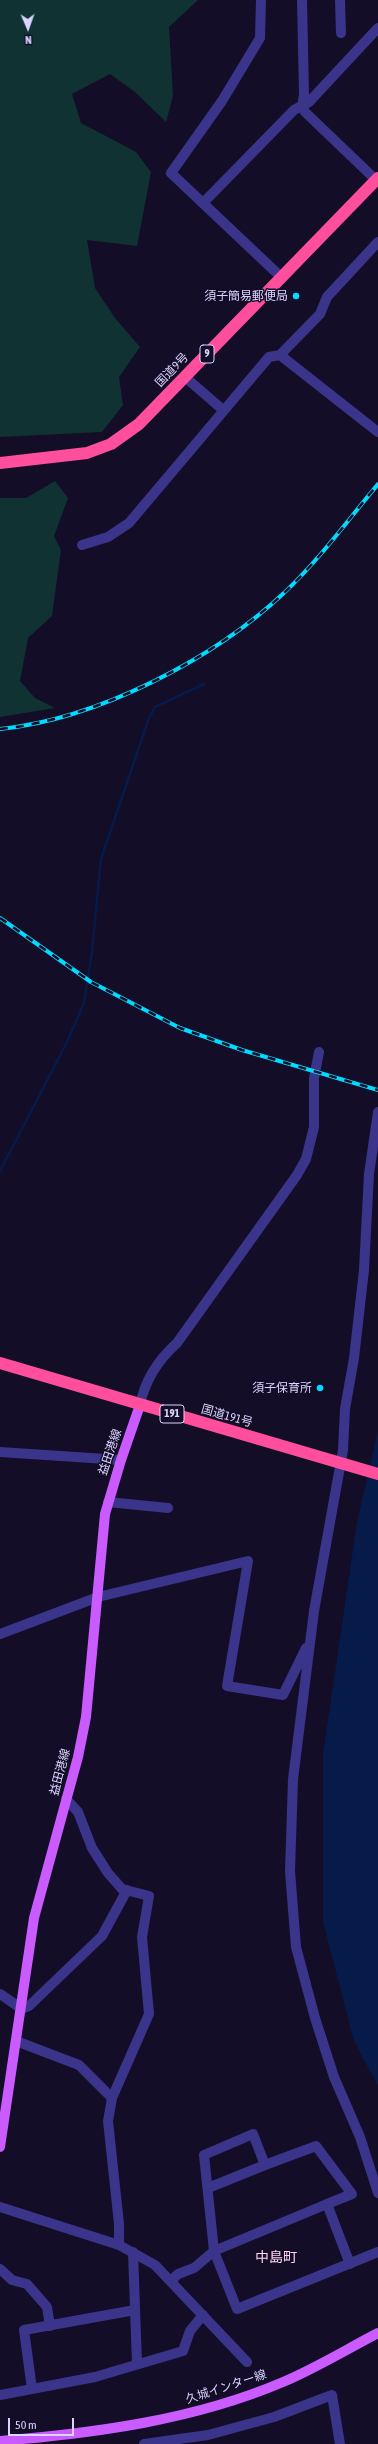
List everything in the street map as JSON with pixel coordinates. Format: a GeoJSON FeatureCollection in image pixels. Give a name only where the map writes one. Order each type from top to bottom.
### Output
{"type":"FeatureCollection","features":[{"type":"Feature","properties":{"kind":"highway","name":"国道9号"},"geometry":{"type":"LineString","coordinates":[[0,463],[87,453],[110,444],[139,424],[377,179]]}},
{"type":"Feature","properties":{"kind":"highway","name":"国道191号"},"geometry":{"type":"LineString","coordinates":[[0,1363],[378,1474]]}},
{"type":"Feature","properties":{"kind":"main road","name":"益田港線"},"geometry":{"type":"LineString","coordinates":[[0,2147],[22,2009],[34,1918],[86,1717],[105,1514],[140,1404]]}},
{"type":"Feature","properties":{"kind":"main road","name":"久城インター線"},"geometry":{"type":"LineString","coordinates":[[0,2441],[74,2435],[147,2423],[211,2408],[284,2382],[378,2333]]}},
{"type":"Feature","properties":{"kind":"street"},"geometry":{"type":"LineString","coordinates":[[261,0],[260,38],[218,107],[171,173],[281,277]]}},
{"type":"Feature","properties":{"kind":"street"},"geometry":{"type":"LineString","coordinates":[[302,0],[304,95],[302,106],[305,112],[377,179]]}},
{"type":"Feature","properties":{"kind":"street"},"geometry":{"type":"LineString","coordinates":[[340,0],[341,33]]}},
{"type":"Feature","properties":{"kind":"street"},"geometry":{"type":"LineString","coordinates":[[203,203],[294,110],[309,102],[378,28]]}},
{"type":"Feature","properties":{"kind":"street"},"geometry":{"type":"LineString","coordinates":[[82,545],[108,537],[129,523],[269,357],[280,356],[320,314],[327,297],[378,242]]}},
{"type":"Feature","properties":{"kind":"street"},"geometry":{"type":"LineString","coordinates":[[280,356],[378,432]]}},
{"type":"Feature","properties":{"kind":"street"},"geometry":{"type":"LineString","coordinates":[[186,377],[223,410]]}},
{"type":"Feature","properties":{"kind":"street"},"geometry":{"type":"LineString","coordinates":[[140,1404],[144,1387],[162,1357],[177,1343],[297,1175],[306,1159],[314,1128],[314,1078],[319,1052]]}},
{"type":"Feature","properties":{"kind":"street"},"geometry":{"type":"LineString","coordinates":[[378,1112],[369,1174],[364,1270],[354,1358],[345,1409],[343,1450],[310,1639],[292,1779],[290,1871],[296,1948],[334,2077],[360,2137],[378,2193]]}},
{"type":"Feature","properties":{"kind":"street"},"geometry":{"type":"LineString","coordinates":[[0,1452],[121,1460]]}},
{"type":"Feature","properties":{"kind":"street"},"geometry":{"type":"LineString","coordinates":[[108,1502],[168,1508]]}},
{"type":"Feature","properties":{"kind":"street"},"geometry":{"type":"LineString","coordinates":[[0,1634],[98,1597],[248,1561],[227,1686],[283,1695],[310,1639]]}},
{"type":"Feature","properties":{"kind":"street"},"geometry":{"type":"LineString","coordinates":[[66,1799],[78,1812],[92,1848],[108,1873],[122,1889],[149,1896],[142,1937],[149,2014],[112,2098],[108,2121],[119,2224],[119,2245]]}},
{"type":"Feature","properties":{"kind":"street"},"geometry":{"type":"LineString","coordinates":[[0,1994],[22,2009],[29,2006],[102,1936],[128,1890]]}},
{"type":"Feature","properties":{"kind":"street"},"geometry":{"type":"LineString","coordinates":[[16,2041],[79,2065],[112,2098]]}},
{"type":"Feature","properties":{"kind":"street"},"geometry":{"type":"LineString","coordinates":[[266,2165],[253,2134],[204,2155],[214,2251],[238,2310],[378,2252]]}},
{"type":"Feature","properties":{"kind":"street"},"geometry":{"type":"LineString","coordinates":[[171,2282],[178,2274],[194,2268],[214,2251],[352,2194],[316,2146],[208,2188]]}},
{"type":"Feature","properties":{"kind":"street"},"geometry":{"type":"LineString","coordinates":[[327,2204],[350,2264]]}},
{"type":"Feature","properties":{"kind":"street"},"geometry":{"type":"LineString","coordinates":[[0,2207],[119,2245],[155,2265],[247,2362]]}},
{"type":"Feature","properties":{"kind":"street"},"geometry":{"type":"LineString","coordinates":[[133,2252],[137,2364]]}},
{"type":"Feature","properties":{"kind":"street"},"geometry":{"type":"LineString","coordinates":[[0,2269],[12,2280],[26,2284],[47,2307],[50,2326]]}},
{"type":"Feature","properties":{"kind":"street"},"geometry":{"type":"LineString","coordinates":[[32,2388],[24,2330],[135,2310]]}},
{"type":"Feature","properties":{"kind":"street"},"geometry":{"type":"LineString","coordinates":[[0,2395],[95,2376],[183,2351],[190,2331],[203,2315]]}},
{"type":"Feature","properties":{"kind":"street"},"geometry":{"type":"LineString","coordinates":[[144,2444],[216,2433],[274,2417],[332,2396],[340,2444]]}},
{"type":"Feature","properties":{"kind":"green space"},"geometry":{"type":"Polygon","coordinates":[[[0,0],[198,0],[169,27],[173,96],[166,122],[135,92],[110,74],[72,94],[81,123],[136,152],[151,172],[137,246],[87,240],[95,288],[115,318],[140,347],[119,377],[123,405],[102,432],[0,437],[0,0]]]}},
{"type":"Feature","properties":{"kind":"green space"},"geometry":{"type":"Polygon","coordinates":[[[55,481],[68,498],[54,536],[61,550],[52,616],[28,638],[20,681],[35,698],[55,708],[0,717],[0,498],[26,498],[55,481]]]}},
{"type":"Feature","properties":{"kind":"water"},"geometry":{"type":"Polygon","coordinates":[[[378,1431],[378,2086],[354,2041],[323,1922],[323,1754],[357,1522],[378,1431]]]}},
{"type":"Feature","properties":{"kind":"waterway"},"geometry":{"type":"LineString","coordinates":[[0,1171],[66,1044],[84,1003],[92,952],[101,859],[149,718],[155,707],[204,684]]}},
{"type":"Feature","properties":{"kind":"railway"},"geometry":{"type":"LineString","coordinates":[[0,729],[37,723],[76,713],[115,699],[153,682],[224,640],[256,617],[298,580],[378,484]]}},
{"type":"Feature","properties":{"kind":"railway"},"geometry":{"type":"LineString","coordinates":[[0,918],[91,982],[180,1028],[242,1050],[378,1090]]}},
{"type":"Feature","properties":{"kind":"place","name":"須子簡易郵便局"},"geometry":{"type":"Point","coordinates":[296,296]}},
{"type":"Feature","properties":{"kind":"place","name":"須子保育所"},"geometry":{"type":"Point","coordinates":[320,1388]}},
{"type":"Feature","properties":{"kind":"district","name":"中島町"},"geometry":{"type":"Point","coordinates":[276,2258]}}]}
